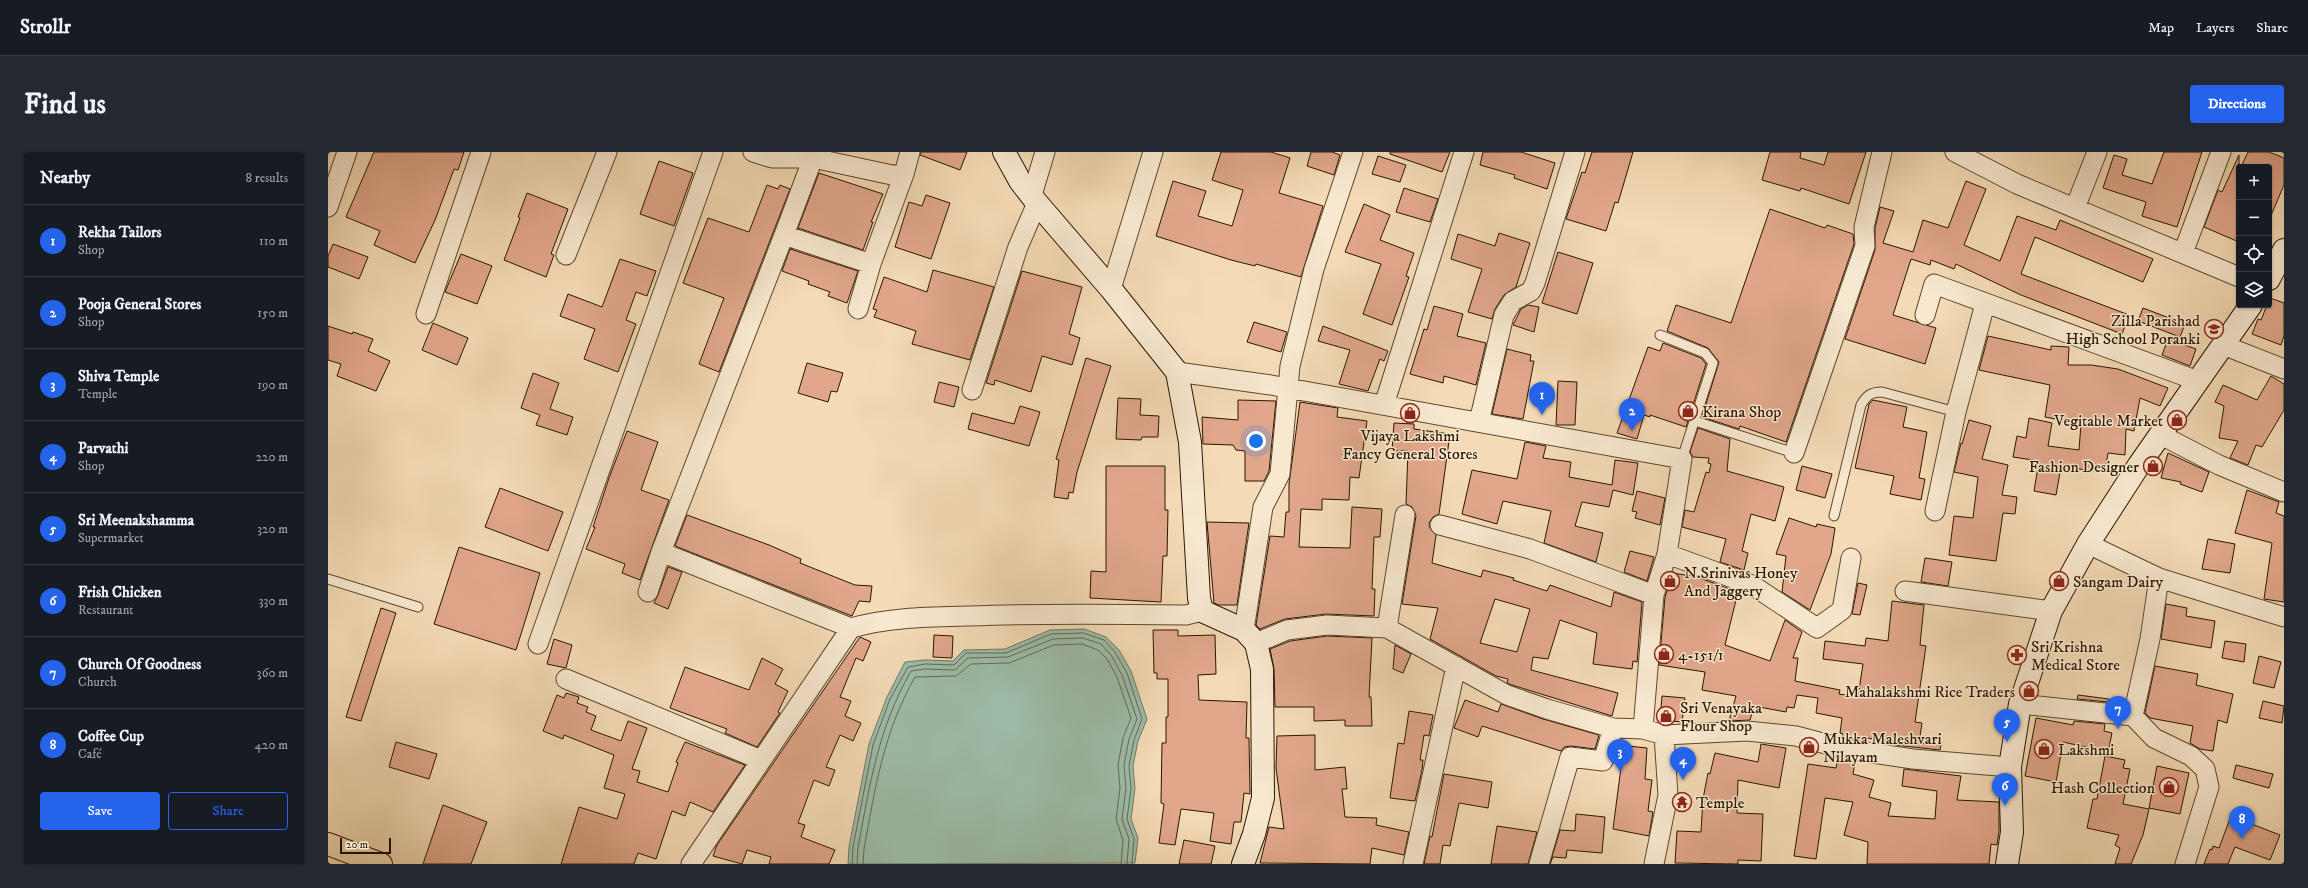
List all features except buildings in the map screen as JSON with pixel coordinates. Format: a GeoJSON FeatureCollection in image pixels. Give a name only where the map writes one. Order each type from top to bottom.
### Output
{"type":"FeatureCollection","features":[{"type":"Feature","properties":{"kind":"highway"},"geometry":{"type":"LineString","coordinates":[[328,844],[381,864]]}},
{"type":"Feature","properties":{"kind":"street"},"geometry":{"type":"LineString","coordinates":[[328,206],[347,152]]}},
{"type":"Feature","properties":{"kind":"street"},"geometry":{"type":"LineString","coordinates":[[426,314],[481,152]]}},
{"type":"Feature","properties":{"kind":"street"},"geometry":{"type":"LineString","coordinates":[[566,256],[607,152]]}},
{"type":"Feature","properties":{"kind":"street"},"geometry":{"type":"LineString","coordinates":[[538,644],[713,152]]}},
{"type":"Feature","properties":{"kind":"street"},"geometry":{"type":"LineString","coordinates":[[753,152],[772,158],[813,158],[892,175],[904,174]]}},
{"type":"Feature","properties":{"kind":"street"},"geometry":{"type":"LineString","coordinates":[[858,309],[871,264],[904,174],[910,152]]}},
{"type":"Feature","properties":{"kind":"street"},"geometry":{"type":"LineString","coordinates":[[1004,152],[1034,199],[1111,289],[1176,372],[1190,442],[1199,598],[1202,611]]}},
{"type":"Feature","properties":{"kind":"street"},"geometry":{"type":"LineString","coordinates":[[972,390],[1034,199],[1045,152]]}},
{"type":"Feature","properties":{"kind":"street"},"geometry":{"type":"LineString","coordinates":[[1111,289],[1153,152]]}},
{"type":"Feature","properties":{"kind":"street"},"geometry":{"type":"LineString","coordinates":[[1243,864],[1254,834],[1263,798],[1262,675],[1250,637],[1263,507],[1280,474],[1290,366],[1314,269],[1353,152]]}},
{"type":"Feature","properties":{"kind":"street"},"geometry":{"type":"LineString","coordinates":[[1384,405],[1464,152]]}},
{"type":"Feature","properties":{"kind":"street"},"geometry":{"type":"LineString","coordinates":[[1479,422],[1504,315],[1513,301],[1530,291],[1535,283],[1575,152]]}},
{"type":"Feature","properties":{"kind":"street"},"geometry":{"type":"LineString","coordinates":[[1794,453],[1865,246],[1864,227],[1882,152]]}},
{"type":"Feature","properties":{"kind":"street"},"geometry":{"type":"LineString","coordinates":[[2075,208],[2097,152]]}},
{"type":"Feature","properties":{"kind":"street"},"geometry":{"type":"LineString","coordinates":[[2183,253],[2221,152]]}},
{"type":"Feature","properties":{"kind":"street"},"geometry":{"type":"LineString","coordinates":[[1962,153],[2017,184],[2236,276]]}},
{"type":"Feature","properties":{"kind":"street"},"geometry":{"type":"LineString","coordinates":[[648,592],[661,552],[813,158]]}},
{"type":"Feature","properties":{"kind":"street"},"geometry":{"type":"LineString","coordinates":[[784,235],[871,264]]}},
{"type":"Feature","properties":{"kind":"street"},"geometry":{"type":"LineString","coordinates":[[2275,279],[2284,250]]}},
{"type":"Feature","properties":{"kind":"street"},"geometry":{"type":"LineString","coordinates":[[1925,315],[1934,284],[2198,381]]}},
{"type":"Feature","properties":{"kind":"street"},"geometry":{"type":"LineString","coordinates":[[1935,511],[1956,412],[1985,304]]}},
{"type":"Feature","properties":{"kind":"street"},"geometry":{"type":"LineString","coordinates":[[2007,864],[2012,832],[2010,767],[2020,704],[2051,612],[2088,544],[2249,308]]}},
{"type":"Feature","properties":{"kind":"street"},"geometry":{"type":"LineString","coordinates":[[2223,345],[2284,369]]}},
{"type":"Feature","properties":{"kind":"street"},"geometry":{"type":"LineString","coordinates":[[1176,372],[1287,388],[1682,459],[1667,554],[1654,595],[1643,730]]}},
{"type":"Feature","properties":{"kind":"street"},"geometry":{"type":"LineString","coordinates":[[2161,435],[2219,466],[2284,492]]}},
{"type":"Feature","properties":{"kind":"street"},"geometry":{"type":"LineString","coordinates":[[1387,628],[1405,515]]}},
{"type":"Feature","properties":{"kind":"street"},"geometry":{"type":"LineString","coordinates":[[1440,525],[1530,549],[1654,595]]}},
{"type":"Feature","properties":{"kind":"street"},"geometry":{"type":"LineString","coordinates":[[2088,544],[2159,578],[2284,618]]}},
{"type":"Feature","properties":{"kind":"street"},"geometry":{"type":"LineString","coordinates":[[661,552],[851,628],[871,622],[925,617],[1037,613],[1186,615],[1202,611],[1250,637],[1287,630],[1327,625],[1387,628],[1507,695],[1547,709],[1613,728],[1643,730],[1664,734],[1747,731],[1796,736],[1845,749],[1913,759],[2010,767]]}},
{"type":"Feature","properties":{"kind":"street"},"geometry":{"type":"LineString","coordinates":[[1667,554],[1752,586],[1817,628],[1842,610],[1851,558]]}},
{"type":"Feature","properties":{"kind":"street"},"geometry":{"type":"LineString","coordinates":[[2133,716],[2150,639],[2159,578]]}},
{"type":"Feature","properties":{"kind":"street"},"geometry":{"type":"LineString","coordinates":[[1904,591],[2051,612]]}},
{"type":"Feature","properties":{"kind":"street"},"geometry":{"type":"LineString","coordinates":[[691,864],[851,628]]}},
{"type":"Feature","properties":{"kind":"street"},"geometry":{"type":"LineString","coordinates":[[1413,864],[1456,666]]}},
{"type":"Feature","properties":{"kind":"street"},"geometry":{"type":"LineString","coordinates":[[566,679],[761,760]]}},
{"type":"Feature","properties":{"kind":"street"},"geometry":{"type":"LineString","coordinates":[[2020,704],[2133,716],[2154,738],[2191,756],[2205,769],[2210,786],[2185,864]]}},
{"type":"Feature","properties":{"kind":"street"},"geometry":{"type":"LineString","coordinates":[[1539,864],[1570,757],[1603,761],[1613,728]]}},
{"type":"Feature","properties":{"kind":"street"},"geometry":{"type":"LineString","coordinates":[[1654,864],[1668,795],[1664,734]]}},
{"type":"Feature","properties":{"kind":"lane"},"geometry":{"type":"LineString","coordinates":[[1660,335],[1705,353],[1713,363],[1682,459]]}},
{"type":"Feature","properties":{"kind":"lane"},"geometry":{"type":"LineString","coordinates":[[1834,516],[1861,404],[1866,395],[1874,392],[1882,392],[1956,412]]}},
{"type":"Feature","properties":{"kind":"lane"},"geometry":{"type":"LineString","coordinates":[[1695,421],[1794,453]]}},
{"type":"Feature","properties":{"kind":"lane"},"geometry":{"type":"LineString","coordinates":[[328,579],[418,607]]}},
{"type":"Feature","properties":{"kind":"water"},"geometry":{"type":"Polygon","coordinates":[[[1084,629],[1106,637],[1119,650],[1131,671],[1147,719],[1138,741],[1133,766],[1135,788],[1131,819],[1138,838],[1135,863],[848,864],[849,847],[869,744],[887,697],[905,662],[925,660],[953,661],[964,650],[1005,649],[1050,630],[1084,629]]]}},
{"type":"Feature","properties":{"kind":"place","name":"Zilla Parishad High School Poranki"},"geometry":{"type":"Point","coordinates":[2214,329]}},
{"type":"Feature","properties":{"kind":"place","name":"Kirana Shop"},"geometry":{"type":"Point","coordinates":[1688,411]}},
{"type":"Feature","properties":{"kind":"place","name":"Vijaya Lakshmi Fancy General Stores"},"geometry":{"type":"Point","coordinates":[1410,413]}},
{"type":"Feature","properties":{"kind":"place","name":"Rekha Tailors"},"geometry":{"type":"Point","coordinates":[1542,415]}},
{"type":"Feature","properties":{"kind":"place","name":"Vegitable Market"},"geometry":{"type":"Point","coordinates":[2177,420]}},
{"type":"Feature","properties":{"kind":"place","name":"Pooja General Stores"},"geometry":{"type":"Point","coordinates":[1632,431]}},
{"type":"Feature","properties":{"kind":"place","name":"Fashion Designer"},"geometry":{"type":"Point","coordinates":[2153,466]}},
{"type":"Feature","properties":{"kind":"place","name":"N.Srinivas Honey And Jaggery"},"geometry":{"type":"Point","coordinates":[1670,581]}},
{"type":"Feature","properties":{"kind":"place","name":"Sangam Dairy"},"geometry":{"type":"Point","coordinates":[2059,581]}},
{"type":"Feature","properties":{"kind":"place","name":"4-151/1"},"geometry":{"type":"Point","coordinates":[1664,654]}},
{"type":"Feature","properties":{"kind":"place","name":"Sri Krishna Medical Store"},"geometry":{"type":"Point","coordinates":[2017,655]}},
{"type":"Feature","properties":{"kind":"place","name":"Mahalakshmi Rice Traders"},"geometry":{"type":"Point","coordinates":[2029,691]}},
{"type":"Feature","properties":{"kind":"place","name":"Sri Venayaka Flour Shop"},"geometry":{"type":"Point","coordinates":[1666,716]}},
{"type":"Feature","properties":{"kind":"place","name":"Church Of Goodness"},"geometry":{"type":"Point","coordinates":[2118,729]}},
{"type":"Feature","properties":{"kind":"place","name":"Sri Meenakshamma"},"geometry":{"type":"Point","coordinates":[2007,742]}},
{"type":"Feature","properties":{"kind":"place","name":"Mukka Maleshvari Nilayam"},"geometry":{"type":"Point","coordinates":[1809,747]}},
{"type":"Feature","properties":{"kind":"place","name":"Lakshmi"},"geometry":{"type":"Point","coordinates":[2044,749]}},
{"type":"Feature","properties":{"kind":"place","name":"Shiva Temple"},"geometry":{"type":"Point","coordinates":[1620,772]}},
{"type":"Feature","properties":{"kind":"place","name":"Parvathi"},"geometry":{"type":"Point","coordinates":[1683,780]}},
{"type":"Feature","properties":{"kind":"place","name":"Hash Collection"},"geometry":{"type":"Point","coordinates":[2169,787]}},
{"type":"Feature","properties":{"kind":"place","name":"Temple"},"geometry":{"type":"Point","coordinates":[1682,802]}},
{"type":"Feature","properties":{"kind":"place","name":"Frish Chicken"},"geometry":{"type":"Point","coordinates":[2005,806]}},
{"type":"Feature","properties":{"kind":"place","name":"Coffee Cup"},"geometry":{"type":"Point","coordinates":[2242,839]}}]}
